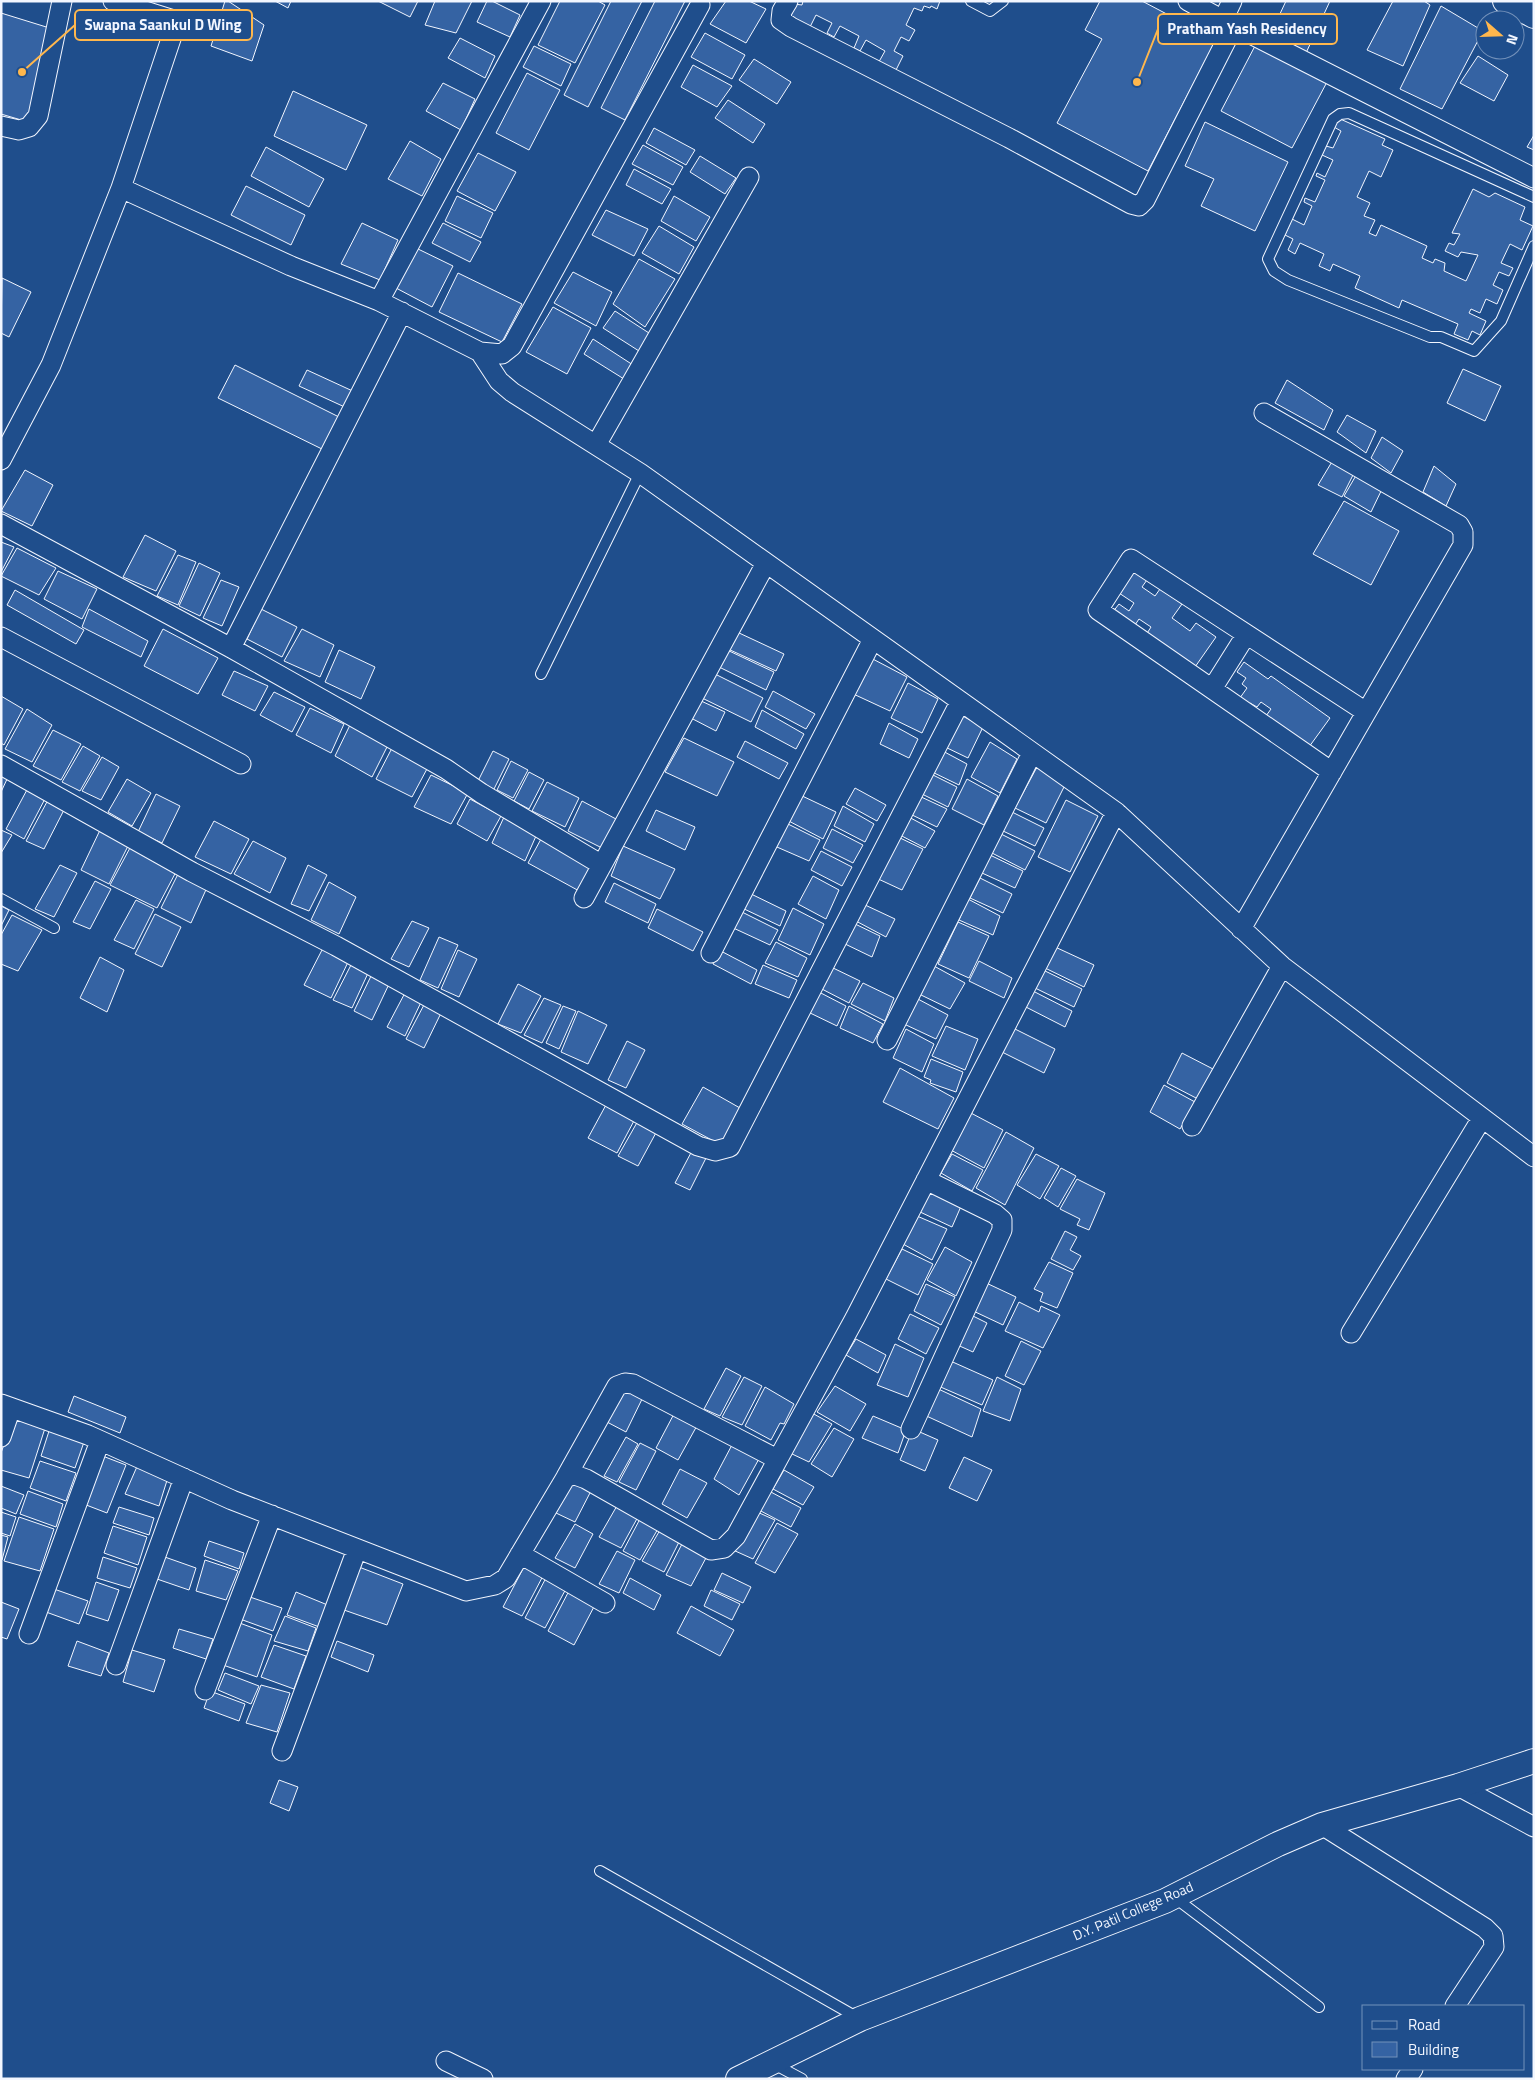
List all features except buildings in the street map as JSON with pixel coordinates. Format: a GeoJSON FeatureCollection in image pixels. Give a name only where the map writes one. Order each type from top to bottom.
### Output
{"type":"FeatureCollection","features":[{"type":"Feature","properties":{"kind":"street"},"geometry":{"type":"LineString","coordinates":[[1,126],[19,130],[29,127],[38,116],[62,1]]}},
{"type":"Feature","properties":{"kind":"street"},"geometry":{"type":"LineString","coordinates":[[1,460],[51,365],[121,188],[177,22],[113,1]]}},
{"type":"Feature","properties":{"kind":"street"},"geometry":{"type":"LineString","coordinates":[[379,301],[541,1]]}},
{"type":"Feature","properties":{"kind":"street"},"geometry":{"type":"LineString","coordinates":[[788,1],[782,11],[781,20],[791,27],[1000,133],[1131,204],[1139,206],[1145,200],[1229,35],[1223,20],[1232,1]]}},
{"type":"Feature","properties":{"kind":"street"},"geometry":{"type":"LineString","coordinates":[[1188,1],[1534,178]]}},
{"type":"Feature","properties":{"kind":"street"},"geometry":{"type":"LineString","coordinates":[[121,188],[291,266],[379,301],[480,352],[502,354],[512,346],[700,5]]}},
{"type":"Feature","properties":{"kind":"street"},"geometry":{"type":"LineString","coordinates":[[596,445],[749,177]]}},
{"type":"Feature","properties":{"kind":"street"},"geometry":{"type":"LineString","coordinates":[[231,648],[402,312]]}},
{"type":"Feature","properties":{"kind":"street"},"geometry":{"type":"LineString","coordinates":[[480,352],[499,381],[512,392],[640,473],[1116,812],[1282,966],[1534,1158]]}},
{"type":"Feature","properties":{"kind":"street"},"geometry":{"type":"LineString","coordinates":[[1242,930],[1462,545],[1464,532],[1459,525],[1264,413]]}},
{"type":"Feature","properties":{"kind":"street"},"geometry":{"type":"LineString","coordinates":[[1,524],[231,648],[446,769],[481,793],[602,865]]}},
{"type":"Feature","properties":{"kind":"street"},"geometry":{"type":"LineString","coordinates":[[1332,772],[1098,610],[1130,559],[1366,712]]}},
{"type":"Feature","properties":{"kind":"street"},"geometry":{"type":"LineString","coordinates":[[584,898],[766,563]]}},
{"type":"Feature","properties":{"kind":"street"},"geometry":{"type":"LineString","coordinates":[[1212,689],[1246,634]]}},
{"type":"Feature","properties":{"kind":"street"},"geometry":{"type":"LineString","coordinates":[[1,637],[241,764]]}},
{"type":"Feature","properties":{"kind":"street"},"geometry":{"type":"LineString","coordinates":[[711,953],[873,639]]}},
{"type":"Feature","properties":{"kind":"street"},"geometry":{"type":"LineString","coordinates":[[1,765],[192,872],[336,946],[698,1146],[715,1151],[730,1147],[960,702]]}},
{"type":"Feature","properties":{"kind":"street"},"geometry":{"type":"LineString","coordinates":[[887,1040],[1032,753]]}},
{"type":"Feature","properties":{"kind":"street"},"geometry":{"type":"LineString","coordinates":[[566,1477],[575,1475],[586,1479],[711,1550],[724,1548],[736,1536],[855,1318],[1116,812]]}},
{"type":"Feature","properties":{"kind":"street"},"geometry":{"type":"LineString","coordinates":[[1192,1126],[1282,966]]}},
{"type":"Feature","properties":{"kind":"street"},"geometry":{"type":"LineString","coordinates":[[1351,1333],[1482,1118]]}},
{"type":"Feature","properties":{"kind":"street"},"geometry":{"type":"LineString","coordinates":[[911,1429],[1002,1230],[1002,1220],[995,1214],[926,1180]]}},
{"type":"Feature","properties":{"kind":"street"},"geometry":{"type":"LineString","coordinates":[[1,1437],[6,1406],[100,1441],[272,1516],[466,1591],[495,1584],[506,1578],[617,1386],[625,1383],[634,1384],[777,1459]]}},
{"type":"Feature","properties":{"kind":"street"},"geometry":{"type":"LineString","coordinates":[[30,1634],[100,1441]]}},
{"type":"Feature","properties":{"kind":"street"},"geometry":{"type":"LineString","coordinates":[[116,1665],[184,1478]]}},
{"type":"Feature","properties":{"kind":"street"},"geometry":{"type":"LineString","coordinates":[[205,1690],[272,1516]]}},
{"type":"Feature","properties":{"kind":"street"},"geometry":{"type":"LineString","coordinates":[[282,1751],[357,1549]]}},
{"type":"Feature","properties":{"kind":"street"},"geometry":{"type":"LineString","coordinates":[[520,1554],[605,1603]]}},
{"type":"Feature","properties":{"kind":"street","name":"D.Y. Patil College Road"},"geometry":{"type":"LineString","coordinates":[[738,2079],[860,2019],[1174,1896],[1278,1844],[1322,1825],[1458,1786],[1534,1761]]}},
{"type":"Feature","properties":{"kind":"street"},"geometry":{"type":"LineString","coordinates":[[1458,1786],[1534,1827]]}},
{"type":"Feature","properties":{"kind":"street"},"geometry":{"type":"LineString","coordinates":[[1322,1825],[1484,1928],[1493,1936],[1494,1947],[1456,2005]]}},
{"type":"Feature","properties":{"kind":"street"},"geometry":{"type":"LineString","coordinates":[[446,2061],[484,2079]]}},
{"type":"Feature","properties":{"kind":"lane"},"geometry":{"type":"LineString","coordinates":[[971,1],[990,11],[1003,1]]}},
{"type":"Feature","properties":{"kind":"lane"},"geometry":{"type":"LineString","coordinates":[[1534,197],[1349,113],[1340,114],[1334,119],[1268,259],[1274,271],[1288,280],[1430,337],[1441,337],[1474,351],[1501,321],[1534,246]]}},
{"type":"Feature","properties":{"kind":"lane"},"geometry":{"type":"LineString","coordinates":[[541,674],[640,473]]}},
{"type":"Feature","properties":{"kind":"lane"},"geometry":{"type":"LineString","coordinates":[[1,899],[54,928]]}},
{"type":"Feature","properties":{"kind":"lane"},"geometry":{"type":"LineString","coordinates":[[600,1871],[860,2019]]}},
{"type":"Feature","properties":{"kind":"lane"},"geometry":{"type":"LineString","coordinates":[[1174,1896],[1319,2007]]}},
{"type":"Feature","properties":{"kind":"lane"},"geometry":{"type":"LineString","coordinates":[[771,2063],[802,2079]]}},
{"type":"Feature","properties":{"kind":"place","name":"Swapna Saankul D Wing"},"geometry":{"type":"Point","coordinates":[22,72]}},
{"type":"Feature","properties":{"kind":"place","name":"Pratham Yash Residency"},"geometry":{"type":"Point","coordinates":[1137,82]}}]}
